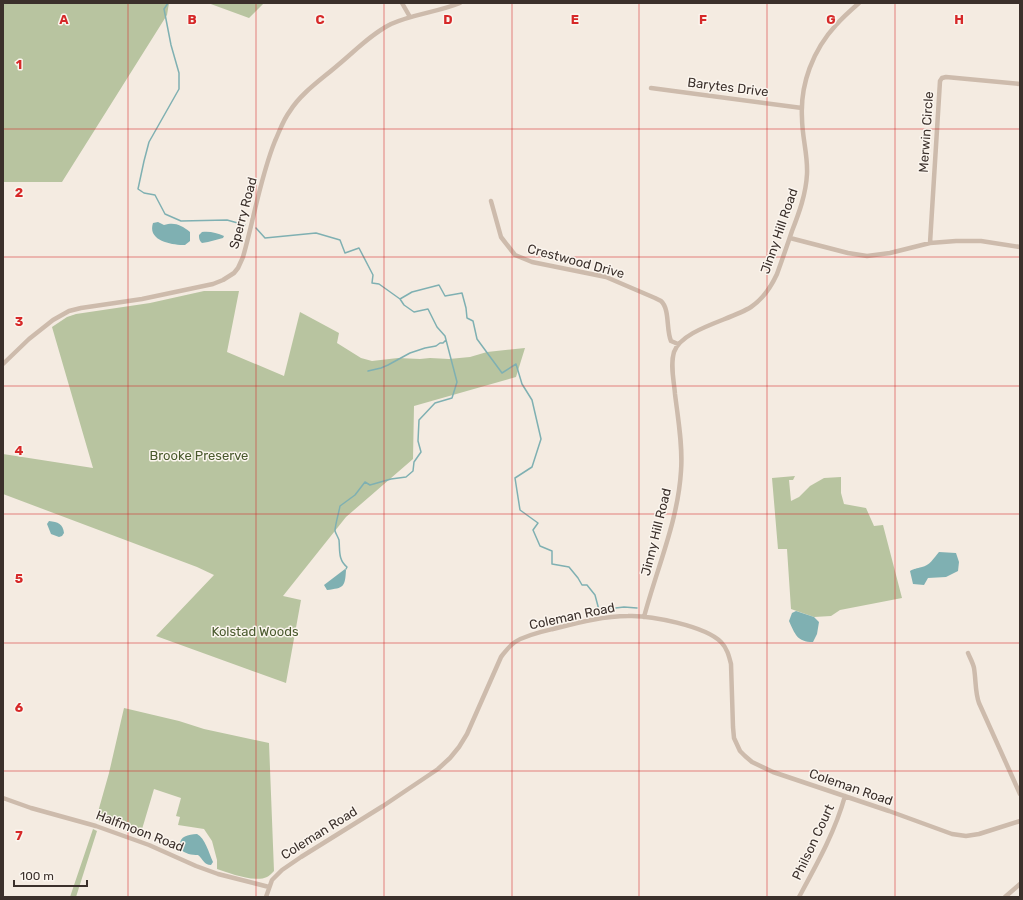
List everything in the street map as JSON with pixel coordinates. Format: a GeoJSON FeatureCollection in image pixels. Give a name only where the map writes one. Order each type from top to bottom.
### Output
{"type":"FeatureCollection","features":[{"type":"Feature","properties":{"kind":"street"},"geometry":{"type":"LineString","coordinates":[[402,3],[410,17]]}},
{"type":"Feature","properties":{"kind":"street","name":"Sperry Road"},"geometry":{"type":"LineString","coordinates":[[3,364],[29,339],[53,320],[69,311],[142,299],[213,284],[234,273],[238,268],[242,257],[273,147],[289,111],[303,95],[368,39],[389,25],[410,17],[460,3]]}},
{"type":"Feature","properties":{"kind":"street","name":"Jinny Hill Road"},"geometry":{"type":"LineString","coordinates":[[644,617],[672,520],[680,482],[681,454],[673,363],[674,354],[678,344],[684,338],[745,310],[759,301],[772,284],[790,238],[806,186],[807,160],[802,108],[803,93],[809,69],[815,55],[830,32],[859,3]]}},
{"type":"Feature","properties":{"kind":"street","name":"Merwin Circle"},"geometry":{"type":"LineString","coordinates":[[930,243],[940,80],[946,77],[1020,84]]}},
{"type":"Feature","properties":{"kind":"street","name":"Barytes Drive"},"geometry":{"type":"LineString","coordinates":[[651,88],[802,108]]}},
{"type":"Feature","properties":{"kind":"street","name":"Crestwood Drive"},"geometry":{"type":"LineString","coordinates":[[491,201],[501,237],[515,255],[532,262],[606,277],[655,298],[662,302],[666,310],[671,341],[678,344]]}},
{"type":"Feature","properties":{"kind":"street"},"geometry":{"type":"LineString","coordinates":[[790,238],[848,253],[867,256],[890,253],[930,243],[956,241],[981,241],[1020,247]]}},
{"type":"Feature","properties":{"kind":"street","name":"Coleman Road"},"geometry":{"type":"LineString","coordinates":[[269,887],[275,876],[292,862],[371,814],[446,763],[463,742],[498,664],[504,653],[514,642],[535,634],[618,616],[644,617],[699,629],[715,637],[725,647],[729,654],[731,664],[733,731],[737,746],[752,762],[773,772],[894,813],[944,832],[966,836],[979,834],[1020,821]]}},
{"type":"Feature","properties":{"kind":"street"},"geometry":{"type":"LineString","coordinates":[[968,653],[973,663],[975,685],[979,703],[1020,794]]}},
{"type":"Feature","properties":{"kind":"street","name":"Philson Court"},"geometry":{"type":"LineString","coordinates":[[799,897],[830,838],[845,796]]}},
{"type":"Feature","properties":{"kind":"street","name":"Halfmoon Road"},"geometry":{"type":"LineString","coordinates":[[3,798],[31,808],[96,826],[149,845],[218,874],[269,887]]}},
{"type":"Feature","properties":{"kind":"street"},"geometry":{"type":"LineString","coordinates":[[1005,897],[1020,884]]}},
{"type":"Feature","properties":{"kind":"street"},"geometry":{"type":"LineString","coordinates":[[266,897],[269,887]]}},
{"type":"Feature","properties":{"kind":"green space"},"geometry":{"type":"Polygon","coordinates":[[[3,3],[169,3],[167,15],[62,182],[3,182],[3,3]]]}},
{"type":"Feature","properties":{"kind":"green space"},"geometry":{"type":"Polygon","coordinates":[[[208,3],[264,3],[249,18],[208,3]]]}},
{"type":"Feature","properties":{"kind":"green space","name":"Brooke Preserve"},"geometry":{"type":"Polygon","coordinates":[[[204,291],[239,291],[227,352],[284,376],[300,312],[339,333],[337,343],[361,358],[372,361],[398,358],[449,359],[470,357],[487,352],[525,348],[516,377],[414,406],[413,459],[346,517],[283,596],[301,600],[286,683],[156,636],[214,575],[197,567],[3,494],[3,454],[93,468],[52,327],[67,317],[76,314],[150,303],[204,291]]]}},
{"type":"Feature","properties":{"kind":"green space"},"geometry":{"type":"Polygon","coordinates":[[[795,476],[793,480],[789,480],[791,501],[799,497],[810,486],[824,478],[841,477],[841,493],[844,504],[866,508],[874,526],[883,525],[902,598],[840,610],[831,616],[814,617],[791,609],[787,549],[778,549],[772,478],[795,476]]]}},
{"type":"Feature","properties":{"kind":"green space"},"geometry":{"type":"Polygon","coordinates":[[[124,708],[179,721],[204,729],[269,743],[274,871],[267,877],[256,879],[242,877],[217,869],[217,860],[212,841],[204,829],[178,825],[180,817],[176,816],[181,798],[154,789],[140,836],[96,819],[109,773],[124,708]]]}},
{"type":"Feature","properties":{"kind":"green space"},"geometry":{"type":"Polygon","coordinates":[[[93,829],[97,831],[76,897],[70,897],[93,829]]]}},
{"type":"Feature","properties":{"kind":"water"},"geometry":{"type":"Polygon","coordinates":[[[158,222],[164,225],[175,224],[184,228],[190,232],[190,241],[185,245],[162,241],[157,238],[152,229],[153,223],[158,222]]]}},
{"type":"Feature","properties":{"kind":"water"},"geometry":{"type":"Polygon","coordinates":[[[202,232],[213,232],[224,236],[223,238],[202,243],[199,239],[199,235],[202,232]]]}},
{"type":"Feature","properties":{"kind":"water"},"geometry":{"type":"Polygon","coordinates":[[[49,521],[57,523],[61,526],[64,533],[62,536],[59,537],[51,534],[47,524],[49,521]]]}},
{"type":"Feature","properties":{"kind":"water"},"geometry":{"type":"Polygon","coordinates":[[[939,552],[956,553],[959,562],[958,571],[946,577],[928,578],[924,585],[913,584],[910,571],[927,565],[939,552]]]}},
{"type":"Feature","properties":{"kind":"water"},"geometry":{"type":"Polygon","coordinates":[[[345,569],[345,580],[342,586],[327,590],[324,585],[345,569]]]}},
{"type":"Feature","properties":{"kind":"water"},"geometry":{"type":"Polygon","coordinates":[[[796,611],[814,617],[819,622],[817,634],[813,642],[803,641],[793,630],[789,621],[792,613],[796,611]]]}},
{"type":"Feature","properties":{"kind":"water"},"geometry":{"type":"Polygon","coordinates":[[[197,834],[206,846],[213,862],[211,865],[205,863],[198,855],[189,854],[180,849],[180,841],[184,837],[197,834]]]}},
{"type":"Feature","properties":{"kind":"waterway"},"geometry":{"type":"LineString","coordinates":[[168,3],[164,9],[171,45],[179,73],[179,89],[149,142],[138,189],[144,193],[155,195],[165,214],[181,221],[227,220],[245,225]]}},
{"type":"Feature","properties":{"kind":"waterway"},"geometry":{"type":"LineString","coordinates":[[256,228],[265,238],[316,233],[340,240],[345,253],[359,248],[373,275],[372,283],[379,284],[400,299],[412,292],[439,285],[445,296],[462,293],[467,318],[473,321],[477,339],[502,373],[516,364],[522,384],[532,400],[541,439],[532,467],[515,478],[520,510],[538,523],[533,530],[540,546],[552,551],[552,564],[569,567],[582,585],[587,585],[595,595],[599,610],[624,607],[637,608]]}},
{"type":"Feature","properties":{"kind":"waterway"},"geometry":{"type":"LineString","coordinates":[[346,569],[347,567],[341,558],[339,540],[335,531],[340,506],[355,495],[365,482],[370,485],[391,479],[406,477],[413,471],[414,462],[421,452],[418,441],[419,420],[435,403],[452,398],[457,382],[445,336],[437,327],[428,309],[414,312],[404,305],[400,299]]}},
{"type":"Feature","properties":{"kind":"waterway"},"geometry":{"type":"LineString","coordinates":[[368,371],[381,368],[410,353],[436,346],[446,340]]}},
{"type":"Feature","properties":{"kind":"park label","name":"Kolstad Woods"},"geometry":{"type":"Point","coordinates":[255,631]}}]}
